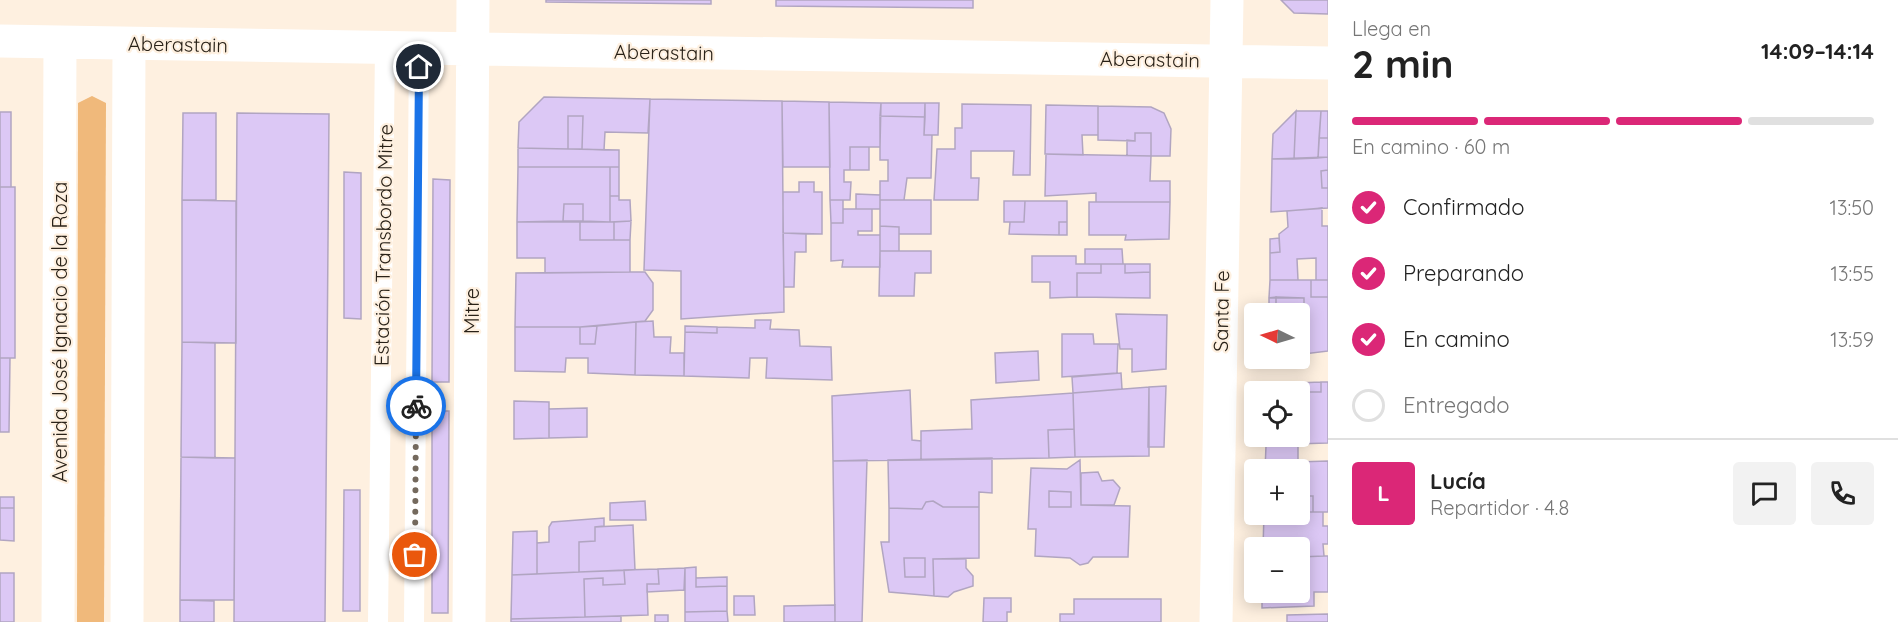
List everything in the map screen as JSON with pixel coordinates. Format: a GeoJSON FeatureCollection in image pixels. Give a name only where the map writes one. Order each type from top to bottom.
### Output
{"type":"FeatureCollection","features":[{"type":"Feature","properties":{"kind":"street","name":"Mitre"},"geometry":{"type":"LineString","coordinates":[[469,622],[472,0]]}},
{"type":"Feature","properties":{"kind":"street","name":"Santa Fe"},"geometry":{"type":"LineString","coordinates":[[1216,622],[1227,0]]}},
{"type":"Feature","properties":{"kind":"street","name":"Aberastain"},"geometry":{"type":"LineString","coordinates":[[0,41],[1328,63]]}},
{"type":"Feature","properties":{"kind":"street","name":"Avenida José Ignacio de la Roza"},"geometry":{"type":"LineString","coordinates":[[58,622],[60,42]]}},
{"type":"Feature","properties":{"kind":"street"},"geometry":{"type":"LineString","coordinates":[[127,622],[129,44]]}},
{"type":"Feature","properties":{"kind":"lane","name":"Estación Transbordo Mitre"},"geometry":{"type":"LineString","coordinates":[[378,622],[385,48]]}},
{"type":"Feature","properties":{"kind":"lane","name":"Estación Transbordo Mitre"},"geometry":{"type":"LineString","coordinates":[[414,622],[419,48]]}},
{"type":"Feature","properties":{"kind":"shaded area"},"geometry":{"type":"Polygon","coordinates":[[[92,96],[106,103],[104,622],[77,622],[78,103],[92,96]]]}},
{"type":"Feature","properties":{"kind":"building"},"geometry":{"type":"Polygon","coordinates":[[[546,0],[711,0],[711,4],[546,2],[546,0]]]}},
{"type":"Feature","properties":{"kind":"building"},"geometry":{"type":"Polygon","coordinates":[[[776,0],[973,0],[973,8],[776,6],[776,0]]]}},
{"type":"Feature","properties":{"kind":"building"},"geometry":{"type":"Polygon","coordinates":[[[1281,0],[1328,0],[1328,14],[1294,13],[1281,0]]]}},
{"type":"Feature","properties":{"kind":"building"},"geometry":{"type":"Polygon","coordinates":[[[544,97],[650,99],[648,133],[605,132],[604,150],[582,149],[583,116],[568,116],[568,149],[518,148],[519,122],[544,97]]]}},
{"type":"Feature","properties":{"kind":"building"},"geometry":{"type":"Polygon","coordinates":[[[650,99],[782,101],[784,312],[681,319],[681,271],[644,270],[650,99]]]}},
{"type":"Feature","properties":{"kind":"building"},"geometry":{"type":"Polygon","coordinates":[[[782,101],[829,102],[830,167],[783,167],[782,101]]]}},
{"type":"Feature","properties":{"kind":"building"},"geometry":{"type":"Polygon","coordinates":[[[829,102],[881,103],[880,147],[850,147],[850,170],[844,170],[844,182],[851,182],[850,200],[830,200],[829,102]]]}},
{"type":"Feature","properties":{"kind":"building"},"geometry":{"type":"Polygon","coordinates":[[[881,103],[925,103],[925,117],[880,116],[881,103]]]}},
{"type":"Feature","properties":{"kind":"building"},"geometry":{"type":"Polygon","coordinates":[[[925,103],[939,103],[938,135],[924,135],[925,103]]]}},
{"type":"Feature","properties":{"kind":"building"},"geometry":{"type":"Polygon","coordinates":[[[962,104],[1031,105],[1030,175],[1013,175],[1014,151],[971,151],[971,178],[979,178],[978,200],[934,200],[937,149],[955,149],[955,128],[962,128],[962,104]]]}},
{"type":"Feature","properties":{"kind":"building"},"geometry":{"type":"Polygon","coordinates":[[[1046,105],[1098,106],[1098,135],[1082,135],[1083,155],[1045,154],[1046,105]]]}},
{"type":"Feature","properties":{"kind":"building"},"geometry":{"type":"Polygon","coordinates":[[[1098,106],[1151,107],[1164,113],[1171,129],[1170,156],[1151,156],[1151,133],[1135,133],[1135,141],[1098,140],[1098,106]]]}},
{"type":"Feature","properties":{"kind":"building"},"geometry":{"type":"Polygon","coordinates":[[[1296,111],[1294,159],[1272,159],[1273,134],[1296,111]]]}},
{"type":"Feature","properties":{"kind":"building"},"geometry":{"type":"Polygon","coordinates":[[[1296,111],[1321,111],[1318,158],[1294,159],[1296,111]]]}},
{"type":"Feature","properties":{"kind":"building"},"geometry":{"type":"Polygon","coordinates":[[[1321,111],[1328,111],[1328,138],[1319,138],[1321,111]]]}},
{"type":"Feature","properties":{"kind":"building"},"geometry":{"type":"Polygon","coordinates":[[[0,112],[11,112],[11,187],[0,187],[0,112]]]}},
{"type":"Feature","properties":{"kind":"building"},"geometry":{"type":"Polygon","coordinates":[[[183,113],[216,113],[216,200],[182,200],[183,113]]]}},
{"type":"Feature","properties":{"kind":"building"},"geometry":{"type":"Polygon","coordinates":[[[237,113],[329,114],[325,622],[234,622],[237,113]]]}},
{"type":"Feature","properties":{"kind":"building"},"geometry":{"type":"Polygon","coordinates":[[[568,116],[583,116],[582,149],[568,149],[568,116]]]}},
{"type":"Feature","properties":{"kind":"building"},"geometry":{"type":"Polygon","coordinates":[[[880,116],[925,117],[924,135],[932,135],[931,178],[907,178],[904,200],[880,200],[880,181],[888,181],[888,160],[880,160],[880,116]]]}},
{"type":"Feature","properties":{"kind":"building"},"geometry":{"type":"Polygon","coordinates":[[[1135,133],[1151,133],[1151,156],[1127,156],[1127,140],[1135,141],[1135,133]]]}},
{"type":"Feature","properties":{"kind":"building"},"geometry":{"type":"Polygon","coordinates":[[[1319,138],[1328,138],[1328,157],[1318,158],[1319,138]]]}},
{"type":"Feature","properties":{"kind":"building"},"geometry":{"type":"Polygon","coordinates":[[[850,147],[869,147],[869,170],[850,170],[850,147]]]}},
{"type":"Feature","properties":{"kind":"building"},"geometry":{"type":"Polygon","coordinates":[[[518,148],[619,150],[619,167],[518,167],[518,148]]]}},
{"type":"Feature","properties":{"kind":"building"},"geometry":{"type":"Polygon","coordinates":[[[1046,154],[1151,156],[1150,181],[1170,181],[1170,202],[1096,202],[1096,193],[1045,196],[1046,154]]]}},
{"type":"Feature","properties":{"kind":"building"},"geometry":{"type":"Polygon","coordinates":[[[1328,157],[1328,170],[1321,171],[1322,188],[1328,188],[1328,208],[1271,212],[1272,159],[1328,157]]]}},
{"type":"Feature","properties":{"kind":"building"},"geometry":{"type":"Polygon","coordinates":[[[518,167],[610,167],[610,222],[583,221],[583,204],[564,204],[563,221],[517,222],[518,167]]]}},
{"type":"Feature","properties":{"kind":"building"},"geometry":{"type":"Polygon","coordinates":[[[610,167],[619,167],[619,196],[610,196],[610,167]]]}},
{"type":"Feature","properties":{"kind":"building"},"geometry":{"type":"Polygon","coordinates":[[[1328,170],[1328,188],[1322,188],[1321,171],[1328,170]]]}},
{"type":"Feature","properties":{"kind":"building"},"geometry":{"type":"Polygon","coordinates":[[[344,172],[361,173],[361,319],[344,318],[344,172]]]}},
{"type":"Feature","properties":{"kind":"building"},"geometry":{"type":"Polygon","coordinates":[[[433,179],[450,180],[449,382],[432,382],[433,179]]]}},
{"type":"Feature","properties":{"kind":"building"},"geometry":{"type":"Polygon","coordinates":[[[799,182],[814,182],[814,192],[822,192],[822,234],[783,233],[783,192],[799,192],[799,182]]]}},
{"type":"Feature","properties":{"kind":"building"},"geometry":{"type":"Polygon","coordinates":[[[0,187],[15,187],[15,358],[0,358],[0,187]]]}},
{"type":"Feature","properties":{"kind":"building"},"geometry":{"type":"Polygon","coordinates":[[[856,194],[880,195],[880,209],[856,209],[856,194]]]}},
{"type":"Feature","properties":{"kind":"building"},"geometry":{"type":"Polygon","coordinates":[[[610,196],[619,196],[619,200],[630,200],[631,221],[610,222],[610,196]]]}},
{"type":"Feature","properties":{"kind":"building"},"geometry":{"type":"Polygon","coordinates":[[[182,200],[236,201],[236,343],[182,342],[182,200]]]}},
{"type":"Feature","properties":{"kind":"building"},"geometry":{"type":"Polygon","coordinates":[[[830,200],[843,200],[843,223],[831,223],[830,200]]]}},
{"type":"Feature","properties":{"kind":"building"},"geometry":{"type":"Polygon","coordinates":[[[880,200],[931,200],[931,234],[899,234],[899,227],[880,226],[880,200]]]}},
{"type":"Feature","properties":{"kind":"building"},"geometry":{"type":"Polygon","coordinates":[[[1004,201],[1025,201],[1024,222],[1004,222],[1004,201]]]}},
{"type":"Feature","properties":{"kind":"building"},"geometry":{"type":"Polygon","coordinates":[[[1025,201],[1067,201],[1067,222],[1059,222],[1059,235],[1009,234],[1010,222],[1024,222],[1025,201]]]}},
{"type":"Feature","properties":{"kind":"building"},"geometry":{"type":"Polygon","coordinates":[[[1089,202],[1170,202],[1169,239],[1125,240],[1126,235],[1089,235],[1089,202]]]}},
{"type":"Feature","properties":{"kind":"building"},"geometry":{"type":"Polygon","coordinates":[[[564,204],[583,204],[583,221],[563,221],[564,204]]]}},
{"type":"Feature","properties":{"kind":"building"},"geometry":{"type":"Polygon","coordinates":[[[1322,208],[1322,226],[1328,226],[1328,280],[1316,280],[1316,258],[1297,259],[1298,280],[1270,280],[1270,253],[1280,252],[1279,234],[1288,227],[1287,211],[1322,208]]]}},
{"type":"Feature","properties":{"kind":"building"},"geometry":{"type":"Polygon","coordinates":[[[843,209],[872,209],[872,231],[858,231],[858,235],[880,235],[880,267],[842,267],[843,260],[831,261],[831,223],[843,223],[843,209]]]}},
{"type":"Feature","properties":{"kind":"building"},"geometry":{"type":"Polygon","coordinates":[[[631,221],[630,240],[614,240],[614,222],[631,221]]]}},
{"type":"Feature","properties":{"kind":"building"},"geometry":{"type":"Polygon","coordinates":[[[517,222],[580,222],[580,240],[630,240],[630,272],[545,273],[545,258],[517,258],[517,222]]]}},
{"type":"Feature","properties":{"kind":"building"},"geometry":{"type":"Polygon","coordinates":[[[580,222],[614,222],[614,240],[580,240],[580,222]]]}},
{"type":"Feature","properties":{"kind":"building"},"geometry":{"type":"Polygon","coordinates":[[[1059,222],[1067,222],[1067,235],[1059,235],[1059,222]]]}},
{"type":"Feature","properties":{"kind":"building"},"geometry":{"type":"Polygon","coordinates":[[[880,226],[899,227],[899,251],[880,251],[880,226]]]}},
{"type":"Feature","properties":{"kind":"building"},"geometry":{"type":"Polygon","coordinates":[[[783,233],[806,234],[806,252],[795,252],[794,287],[784,287],[783,233]]]}},
{"type":"Feature","properties":{"kind":"building"},"geometry":{"type":"Polygon","coordinates":[[[1279,238],[1280,252],[1270,253],[1270,239],[1279,238]]]}},
{"type":"Feature","properties":{"kind":"building"},"geometry":{"type":"Polygon","coordinates":[[[1085,249],[1122,249],[1123,264],[1085,264],[1085,249]]]}},
{"type":"Feature","properties":{"kind":"building"},"geometry":{"type":"Polygon","coordinates":[[[880,251],[931,251],[931,273],[915,273],[914,296],[879,296],[880,251]]]}},
{"type":"Feature","properties":{"kind":"building"},"geometry":{"type":"Polygon","coordinates":[[[1032,256],[1076,256],[1076,264],[1101,264],[1101,273],[1077,273],[1077,297],[1050,298],[1050,282],[1032,282],[1032,256]]]}},
{"type":"Feature","properties":{"kind":"building"},"geometry":{"type":"Polygon","coordinates":[[[1101,264],[1125,264],[1125,273],[1150,272],[1150,298],[1077,297],[1077,273],[1101,273],[1101,264]]]}},
{"type":"Feature","properties":{"kind":"building"},"geometry":{"type":"Polygon","coordinates":[[[1125,264],[1150,264],[1150,272],[1125,273],[1125,264]]]}},
{"type":"Feature","properties":{"kind":"building"},"geometry":{"type":"Polygon","coordinates":[[[645,272],[653,283],[653,310],[645,321],[580,327],[515,327],[516,273],[645,272]]]}},
{"type":"Feature","properties":{"kind":"building"},"geometry":{"type":"Polygon","coordinates":[[[1270,280],[1311,280],[1311,297],[1328,297],[1328,351],[1310,353],[1310,303],[1304,303],[1304,298],[1269,298],[1270,280]]]}},
{"type":"Feature","properties":{"kind":"building"},"geometry":{"type":"Polygon","coordinates":[[[1311,280],[1328,280],[1328,297],[1311,297],[1311,280]]]}},
{"type":"Feature","properties":{"kind":"building"},"geometry":{"type":"Polygon","coordinates":[[[1276,297],[1276,303],[1269,303],[1269,298],[1276,297]]]}},
{"type":"Feature","properties":{"kind":"building"},"geometry":{"type":"Polygon","coordinates":[[[1276,297],[1304,298],[1304,303],[1276,303],[1276,297]]]}},
{"type":"Feature","properties":{"kind":"building"},"geometry":{"type":"Polygon","coordinates":[[[1116,314],[1167,315],[1166,369],[1132,372],[1132,349],[1120,349],[1116,314]]]}},
{"type":"Feature","properties":{"kind":"building"},"geometry":{"type":"Polygon","coordinates":[[[755,320],[771,320],[770,329],[799,330],[800,346],[831,347],[832,380],[766,378],[767,358],[750,358],[749,378],[684,376],[685,332],[717,333],[717,327],[755,328],[755,320]]]}},
{"type":"Feature","properties":{"kind":"building"},"geometry":{"type":"Polygon","coordinates":[[[653,321],[654,337],[671,337],[670,353],[684,353],[684,376],[635,375],[636,322],[653,321]]]}},
{"type":"Feature","properties":{"kind":"building"},"geometry":{"type":"Polygon","coordinates":[[[636,322],[635,375],[588,373],[588,358],[566,358],[565,372],[515,371],[515,327],[580,327],[580,344],[595,344],[597,326],[636,322]]]}},
{"type":"Feature","properties":{"kind":"building"},"geometry":{"type":"Polygon","coordinates":[[[597,326],[595,344],[580,344],[580,327],[597,326]]]}},
{"type":"Feature","properties":{"kind":"building"},"geometry":{"type":"Polygon","coordinates":[[[685,326],[717,327],[717,333],[685,332],[685,326]]]}},
{"type":"Feature","properties":{"kind":"building"},"geometry":{"type":"Polygon","coordinates":[[[1062,334],[1093,334],[1094,344],[1118,344],[1117,373],[1062,377],[1062,334]]]}},
{"type":"Feature","properties":{"kind":"building"},"geometry":{"type":"Polygon","coordinates":[[[182,342],[215,343],[215,458],[181,457],[182,342]]]}},
{"type":"Feature","properties":{"kind":"building"},"geometry":{"type":"Polygon","coordinates":[[[1038,351],[1039,380],[996,383],[995,353],[1038,351]]]}},
{"type":"Feature","properties":{"kind":"building"},"geometry":{"type":"Polygon","coordinates":[[[0,358],[10,358],[9,432],[0,432],[0,358]]]}},
{"type":"Feature","properties":{"kind":"building"},"geometry":{"type":"Polygon","coordinates":[[[1121,373],[1122,389],[1073,393],[1072,377],[1121,373]]]}},
{"type":"Feature","properties":{"kind":"building"},"geometry":{"type":"Polygon","coordinates":[[[1310,382],[1321,382],[1321,392],[1310,392],[1310,382]]]}},
{"type":"Feature","properties":{"kind":"building"},"geometry":{"type":"Polygon","coordinates":[[[1321,382],[1328,382],[1328,443],[1310,444],[1310,392],[1321,392],[1321,382]]]}},
{"type":"Feature","properties":{"kind":"building"},"geometry":{"type":"Polygon","coordinates":[[[1166,386],[1164,447],[1148,447],[1149,387],[1166,386]]]}},
{"type":"Feature","properties":{"kind":"building"},"geometry":{"type":"Polygon","coordinates":[[[1149,387],[1149,456],[1075,457],[1073,393],[1149,387]]]}},
{"type":"Feature","properties":{"kind":"building"},"geometry":{"type":"Polygon","coordinates":[[[910,390],[912,440],[921,441],[921,460],[833,461],[832,396],[910,390]]]}},
{"type":"Feature","properties":{"kind":"building"},"geometry":{"type":"Polygon","coordinates":[[[1073,393],[1074,429],[1048,430],[1049,458],[921,460],[921,431],[972,429],[971,400],[1073,393]]]}},
{"type":"Feature","properties":{"kind":"building"},"geometry":{"type":"Polygon","coordinates":[[[514,401],[549,402],[549,438],[514,439],[514,401]]]}},
{"type":"Feature","properties":{"kind":"building"},"geometry":{"type":"Polygon","coordinates":[[[587,408],[587,437],[549,438],[549,409],[587,408]]]}},
{"type":"Feature","properties":{"kind":"building"},"geometry":{"type":"Polygon","coordinates":[[[432,411],[449,411],[448,613],[432,613],[432,411]]]}},
{"type":"Feature","properties":{"kind":"building"},"geometry":{"type":"Polygon","coordinates":[[[1074,429],[1075,457],[1049,458],[1048,430],[1074,429]]]}},
{"type":"Feature","properties":{"kind":"building"},"geometry":{"type":"Polygon","coordinates":[[[1266,447],[1298,447],[1298,459],[1265,459],[1266,447]]]}},
{"type":"Feature","properties":{"kind":"building"},"geometry":{"type":"Polygon","coordinates":[[[181,457],[235,458],[234,600],[180,600],[181,457]]]}},
{"type":"Feature","properties":{"kind":"building"},"geometry":{"type":"Polygon","coordinates":[[[992,458],[992,493],[979,492],[979,507],[943,507],[933,501],[926,502],[922,509],[889,508],[888,460],[992,458]]]}},
{"type":"Feature","properties":{"kind":"building"},"geometry":{"type":"Polygon","coordinates":[[[867,460],[862,622],[835,622],[833,461],[867,460]]]}},
{"type":"Feature","properties":{"kind":"building"},"geometry":{"type":"Polygon","coordinates":[[[1080,460],[1081,505],[1130,506],[1128,557],[1093,557],[1088,563],[1080,565],[1070,558],[1035,556],[1036,529],[1028,529],[1031,468],[1067,469],[1080,460]],[[1049,491],[1049,507],[1071,507],[1071,492],[1049,491]]]}},
{"type":"Feature","properties":{"kind":"building"},"geometry":{"type":"Polygon","coordinates":[[[1328,461],[1328,512],[1313,512],[1313,496],[1310,496],[1310,462],[1328,461]]]}},
{"type":"Feature","properties":{"kind":"building"},"geometry":{"type":"Polygon","coordinates":[[[1098,472],[1102,481],[1113,480],[1120,488],[1114,505],[1081,505],[1081,473],[1098,472]]]}},
{"type":"Feature","properties":{"kind":"building"},"geometry":{"type":"Polygon","coordinates":[[[344,490],[360,490],[360,611],[343,611],[344,490]]]}},
{"type":"Feature","properties":{"kind":"building"},"geometry":{"type":"Polygon","coordinates":[[[1049,491],[1071,492],[1071,507],[1049,507],[1049,491]]]}},
{"type":"Feature","properties":{"kind":"building"},"geometry":{"type":"Polygon","coordinates":[[[1310,496],[1313,496],[1313,512],[1310,512],[1310,496]]]}},
{"type":"Feature","properties":{"kind":"building"},"geometry":{"type":"Polygon","coordinates":[[[0,497],[14,497],[14,508],[0,508],[0,497]]]}},
{"type":"Feature","properties":{"kind":"building"},"geometry":{"type":"Polygon","coordinates":[[[645,501],[646,520],[610,520],[610,503],[645,501]]]}},
{"type":"Feature","properties":{"kind":"building"},"geometry":{"type":"Polygon","coordinates":[[[933,501],[943,507],[979,507],[979,558],[933,559],[934,596],[889,592],[881,542],[889,542],[889,508],[922,509],[926,502],[933,501]],[[904,558],[905,577],[925,577],[925,558],[904,558]]]}},
{"type":"Feature","properties":{"kind":"building"},"geometry":{"type":"Polygon","coordinates":[[[0,508],[14,508],[14,541],[0,540],[0,508]]]}},
{"type":"Feature","properties":{"kind":"building"},"geometry":{"type":"Polygon","coordinates":[[[1310,512],[1323,512],[1323,526],[1328,526],[1328,544],[1323,544],[1324,556],[1310,557],[1310,537],[1263,537],[1264,525],[1310,525],[1310,512]]]}},
{"type":"Feature","properties":{"kind":"building"},"geometry":{"type":"Polygon","coordinates":[[[604,518],[604,526],[595,527],[595,541],[579,542],[579,572],[537,574],[537,543],[549,542],[549,527],[552,522],[604,518]]]}},
{"type":"Feature","properties":{"kind":"building"},"geometry":{"type":"Polygon","coordinates":[[[633,525],[635,570],[579,572],[579,542],[595,541],[595,527],[633,525]]]}},
{"type":"Feature","properties":{"kind":"building"},"geometry":{"type":"Polygon","coordinates":[[[537,531],[537,574],[512,575],[513,532],[537,531]]]}},
{"type":"Feature","properties":{"kind":"building"},"geometry":{"type":"Polygon","coordinates":[[[1328,556],[1328,592],[1314,592],[1314,606],[1262,608],[1262,603],[1310,603],[1310,557],[1328,556]]]}},
{"type":"Feature","properties":{"kind":"building"},"geometry":{"type":"Polygon","coordinates":[[[904,558],[925,558],[925,577],[905,577],[904,558]]]}},
{"type":"Feature","properties":{"kind":"building"},"geometry":{"type":"Polygon","coordinates":[[[933,559],[966,559],[966,568],[973,576],[973,586],[954,592],[948,597],[934,596],[933,559]]]}},
{"type":"Feature","properties":{"kind":"building"},"geometry":{"type":"Polygon","coordinates":[[[696,567],[696,587],[727,586],[727,611],[685,612],[685,568],[696,567]]]}},
{"type":"Feature","properties":{"kind":"building"},"geometry":{"type":"Polygon","coordinates":[[[685,568],[684,590],[647,592],[647,584],[659,584],[658,569],[685,568]]]}},
{"type":"Feature","properties":{"kind":"building"},"geometry":{"type":"Polygon","coordinates":[[[658,569],[659,584],[647,584],[648,615],[585,617],[584,579],[603,578],[603,585],[625,584],[624,570],[658,569]]]}},
{"type":"Feature","properties":{"kind":"building"},"geometry":{"type":"Polygon","coordinates":[[[624,570],[625,584],[603,585],[603,578],[584,579],[585,617],[511,619],[512,575],[624,570]]]}},
{"type":"Feature","properties":{"kind":"building"},"geometry":{"type":"Polygon","coordinates":[[[0,573],[14,573],[14,622],[0,622],[0,573]]]}},
{"type":"Feature","properties":{"kind":"building"},"geometry":{"type":"Polygon","coordinates":[[[727,577],[727,586],[696,587],[696,578],[727,577]]]}},
{"type":"Feature","properties":{"kind":"building"},"geometry":{"type":"Polygon","coordinates":[[[734,596],[754,596],[755,615],[734,615],[734,596]]]}},
{"type":"Feature","properties":{"kind":"building"},"geometry":{"type":"Polygon","coordinates":[[[984,598],[1011,598],[1011,612],[1007,612],[1007,622],[983,622],[984,598]]]}},
{"type":"Feature","properties":{"kind":"building"},"geometry":{"type":"Polygon","coordinates":[[[1074,599],[1161,599],[1161,622],[1060,622],[1060,614],[1074,614],[1074,599]]]}},
{"type":"Feature","properties":{"kind":"building"},"geometry":{"type":"Polygon","coordinates":[[[180,600],[214,601],[214,622],[180,622],[180,600]]]}},
{"type":"Feature","properties":{"kind":"building"},"geometry":{"type":"Polygon","coordinates":[[[835,605],[835,622],[784,622],[784,606],[835,605]]]}},
{"type":"Feature","properties":{"kind":"building"},"geometry":{"type":"Polygon","coordinates":[[[727,611],[728,622],[685,622],[685,612],[727,611]]]}},
{"type":"Feature","properties":{"kind":"building"},"geometry":{"type":"Polygon","coordinates":[[[1328,614],[1328,622],[1287,622],[1287,615],[1328,614]]]}},
{"type":"Feature","properties":{"kind":"building"},"geometry":{"type":"Polygon","coordinates":[[[655,615],[668,615],[668,622],[655,622],[655,615]]]}},
{"type":"Feature","properties":{"kind":"building"},"geometry":{"type":"Polygon","coordinates":[[[621,616],[621,622],[511,622],[511,619],[621,616]]]}},
{"type":"Feature","properties":{"kind":"way so far"},"geometry":{"type":"LineString","coordinates":[[415,555],[416,406]]}},
{"type":"Feature","properties":{"kind":"route"},"geometry":{"type":"LineString","coordinates":[[416,406],[419,67]]}}]}
